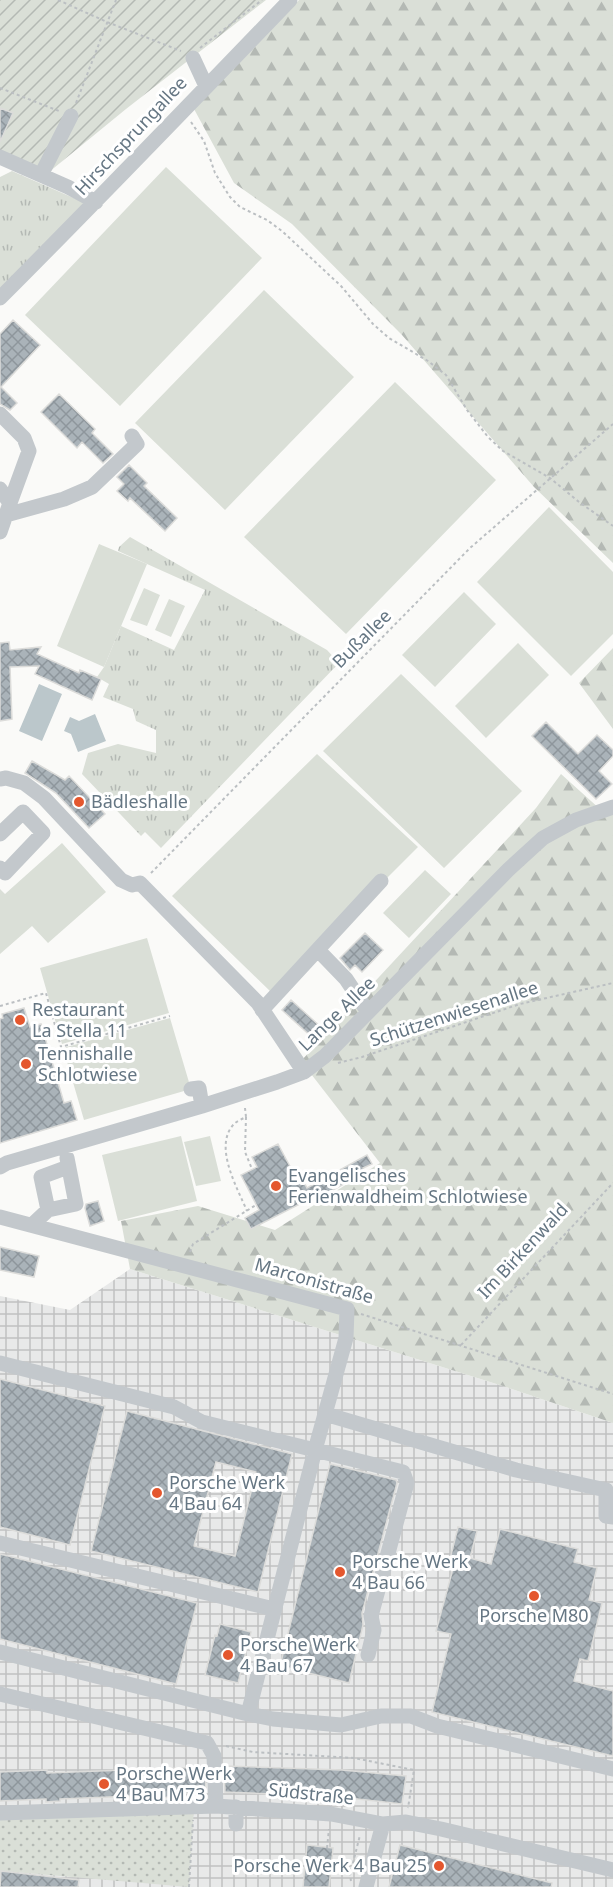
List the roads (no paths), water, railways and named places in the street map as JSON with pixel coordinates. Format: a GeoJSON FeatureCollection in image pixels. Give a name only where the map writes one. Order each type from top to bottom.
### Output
{"type":"FeatureCollection","features":[{"type":"Feature","properties":{"kind":"street","name":"Hirschsprungallee"},"geometry":{"type":"LineString","coordinates":[[0,298],[96,202],[290,0]]}},
{"type":"Feature","properties":{"kind":"street"},"geometry":{"type":"LineString","coordinates":[[192,56],[206,86]]}},
{"type":"Feature","properties":{"kind":"street"},"geometry":{"type":"LineString","coordinates":[[41,175],[70,116]]}},
{"type":"Feature","properties":{"kind":"street"},"geometry":{"type":"LineString","coordinates":[[0,157],[96,202]]}},
{"type":"Feature","properties":{"kind":"street"},"geometry":{"type":"LineString","coordinates":[[0,414],[24,438],[29,451],[0,532]]}},
{"type":"Feature","properties":{"kind":"street"},"geometry":{"type":"LineString","coordinates":[[8,509],[63,499],[92,487],[137,444],[132,436]]}},
{"type":"Feature","properties":{"kind":"street"},"geometry":{"type":"LineString","coordinates":[[0,489],[8,509]]}},
{"type":"Feature","properties":{"kind":"street"},"geometry":{"type":"LineString","coordinates":[[0,779],[6,778],[24,783],[44,798],[121,880],[132,885],[140,883],[262,1010],[304,1072]]}},
{"type":"Feature","properties":{"kind":"street","name":"Lange Allee"},"geometry":{"type":"LineString","coordinates":[[0,1167],[65,1145],[202,1106],[304,1072],[325,1056],[508,870],[543,838],[576,820],[613,807]]}},
{"type":"Feature","properties":{"kind":"street"},"geometry":{"type":"LineString","coordinates":[[0,834],[23,812],[43,833],[5,873],[0,868]]}},
{"type":"Feature","properties":{"kind":"street"},"geometry":{"type":"LineString","coordinates":[[262,1010],[381,881]]}},
{"type":"Feature","properties":{"kind":"street"},"geometry":{"type":"LineString","coordinates":[[318,950],[346,979],[368,1012]]}},
{"type":"Feature","properties":{"kind":"street"},"geometry":{"type":"LineString","coordinates":[[191,1089],[199,1088],[202,1106]]}},
{"type":"Feature","properties":{"kind":"street"},"geometry":{"type":"LineString","coordinates":[[32,1225],[48,1210],[76,1204],[68,1163],[41,1177],[48,1210]]}},
{"type":"Feature","properties":{"kind":"street","name":"Marconistraße"},"geometry":{"type":"LineString","coordinates":[[0,1217],[346,1310],[346,1338],[325,1414]]}},
{"type":"Feature","properties":{"kind":"street"},"geometry":{"type":"LineString","coordinates":[[0,1363],[174,1407],[202,1422],[404,1472],[407,1484],[371,1616],[374,1630],[368,1655]]}},
{"type":"Feature","properties":{"kind":"street"},"geometry":{"type":"LineString","coordinates":[[248,1714],[325,1414],[516,1470],[606,1490],[606,1516],[613,1517]]}},
{"type":"Feature","properties":{"kind":"street"},"geometry":{"type":"LineString","coordinates":[[0,1543],[274,1609]]}},
{"type":"Feature","properties":{"kind":"street"},"geometry":{"type":"LineString","coordinates":[[0,1652],[273,1719],[341,1725],[381,1716],[411,1716],[437,1726],[613,1769]]}},
{"type":"Feature","properties":{"kind":"street"},"geometry":{"type":"LineString","coordinates":[[0,1694],[207,1743],[214,1756],[216,1806]]}},
{"type":"Feature","properties":{"kind":"street","name":"Südstraße"},"geometry":{"type":"LineString","coordinates":[[0,1813],[216,1806],[331,1814],[382,1824],[406,1822],[613,1870]]}},
{"type":"Feature","properties":{"kind":"street"},"geometry":{"type":"LineString","coordinates":[[236,1824],[237,1807]]}},
{"type":"Feature","properties":{"kind":"street"},"geometry":{"type":"LineString","coordinates":[[359,1885],[382,1824]]}},
{"type":"Feature","properties":{"kind":"place","name":"Bädleshalle"},"geometry":{"type":"Point","coordinates":[79,802]}},
{"type":"Feature","properties":{"kind":"place","name":"Restaurant La Stella 11"},"geometry":{"type":"Point","coordinates":[20,1020]}},
{"type":"Feature","properties":{"kind":"place","name":"Tennishalle Schlotwiese"},"geometry":{"type":"Point","coordinates":[26,1064]}},
{"type":"Feature","properties":{"kind":"place","name":"Evangelisches Ferienwaldheim Schlotwiese"},"geometry":{"type":"Point","coordinates":[276,1186]}},
{"type":"Feature","properties":{"kind":"place","name":"Porsche Werk 4 Bau 64"},"geometry":{"type":"Point","coordinates":[157,1493]}},
{"type":"Feature","properties":{"kind":"place","name":"Porsche Werk 4 Bau 66"},"geometry":{"type":"Point","coordinates":[340,1572]}},
{"type":"Feature","properties":{"kind":"place","name":"Porsche M80"},"geometry":{"type":"Point","coordinates":[534,1596]}},
{"type":"Feature","properties":{"kind":"place","name":"Porsche Werk 4 Bau 67"},"geometry":{"type":"Point","coordinates":[228,1655]}},
{"type":"Feature","properties":{"kind":"place","name":"Porsche Werk 4 Bau M73"},"geometry":{"type":"Point","coordinates":[104,1784]}},
{"type":"Feature","properties":{"kind":"place","name":"Porsche Werk 4 Bau 25"},"geometry":{"type":"Point","coordinates":[439,1866]}}]}
